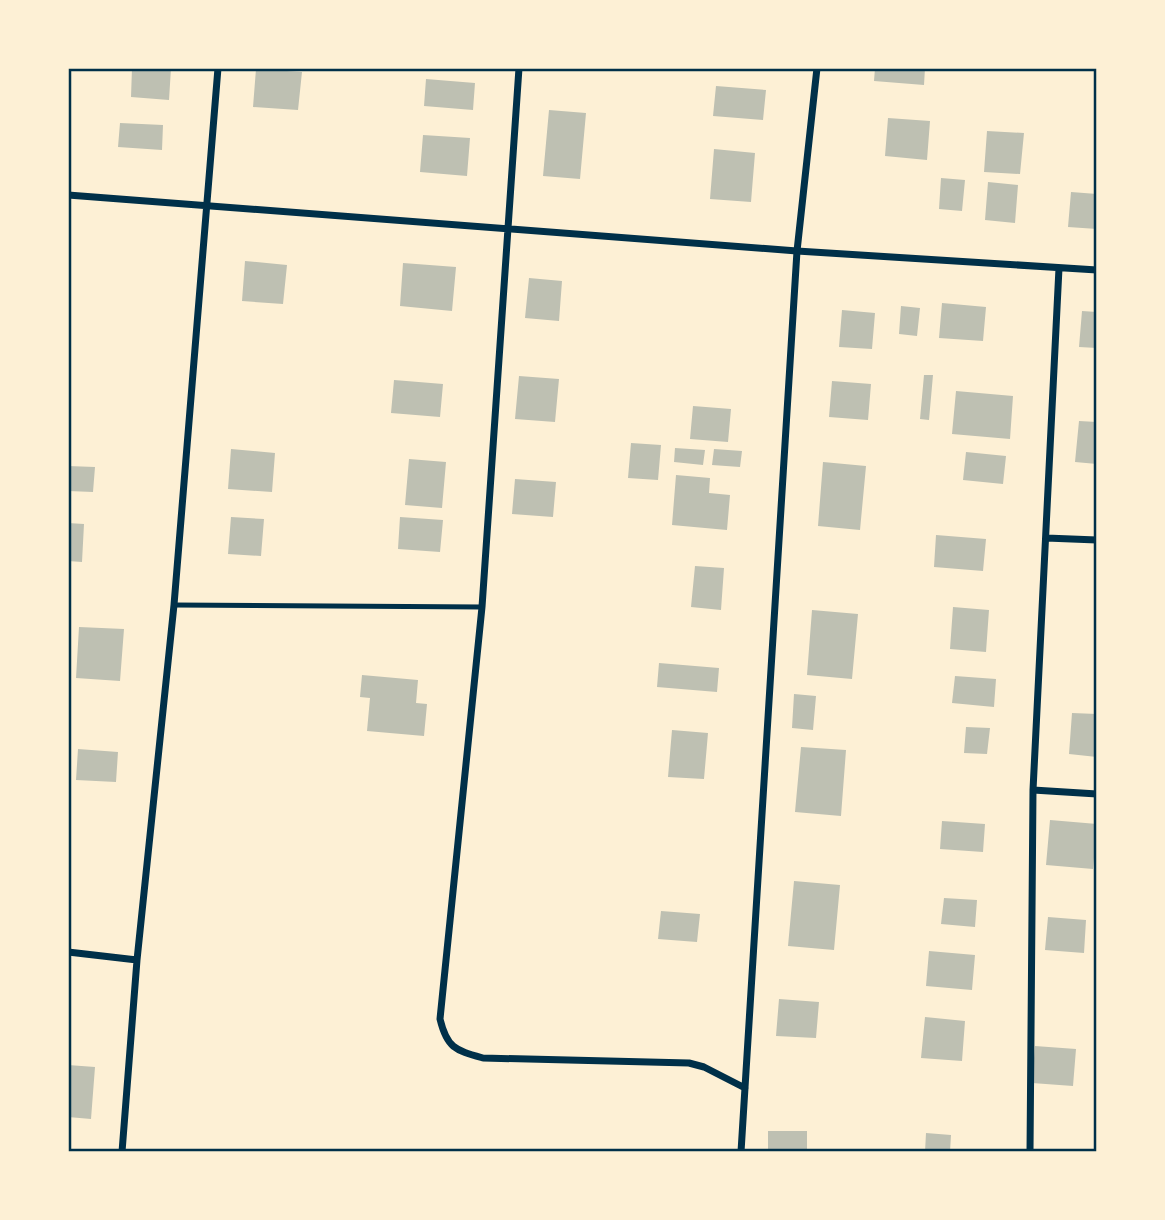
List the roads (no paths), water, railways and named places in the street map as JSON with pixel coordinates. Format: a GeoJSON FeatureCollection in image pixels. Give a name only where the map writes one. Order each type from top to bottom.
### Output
{"type":"FeatureCollection","features":[{"type":"Feature","properties":{"kind":"street"},"geometry":{"type":"LineString","coordinates":[[122,1152],[137,960],[174,605],[218,68]]}},
{"type":"Feature","properties":{"kind":"street"},"geometry":{"type":"LineString","coordinates":[[519,68],[482,607],[440,1018],[450,1045],[458,1051],[483,1058],[689,1063],[745,1088]]}},
{"type":"Feature","properties":{"kind":"street"},"geometry":{"type":"LineString","coordinates":[[741,1152],[796,251],[817,68]]}},
{"type":"Feature","properties":{"kind":"street"},"geometry":{"type":"LineString","coordinates":[[68,195],[796,251],[1097,270]]}},
{"type":"Feature","properties":{"kind":"street"},"geometry":{"type":"LineString","coordinates":[[1030,1152],[1033,790],[1059,268]]}},
{"type":"Feature","properties":{"kind":"street"},"geometry":{"type":"LineString","coordinates":[[1046,538],[1097,540]]}},
{"type":"Feature","properties":{"kind":"street"},"geometry":{"type":"LineString","coordinates":[[1033,790],[1097,794]]}},
{"type":"Feature","properties":{"kind":"street"},"geometry":{"type":"LineString","coordinates":[[68,952],[137,960]]}},
{"type":"Feature","properties":{"kind":"lane"},"geometry":{"type":"LineString","coordinates":[[174,605],[482,607]]}}]}
